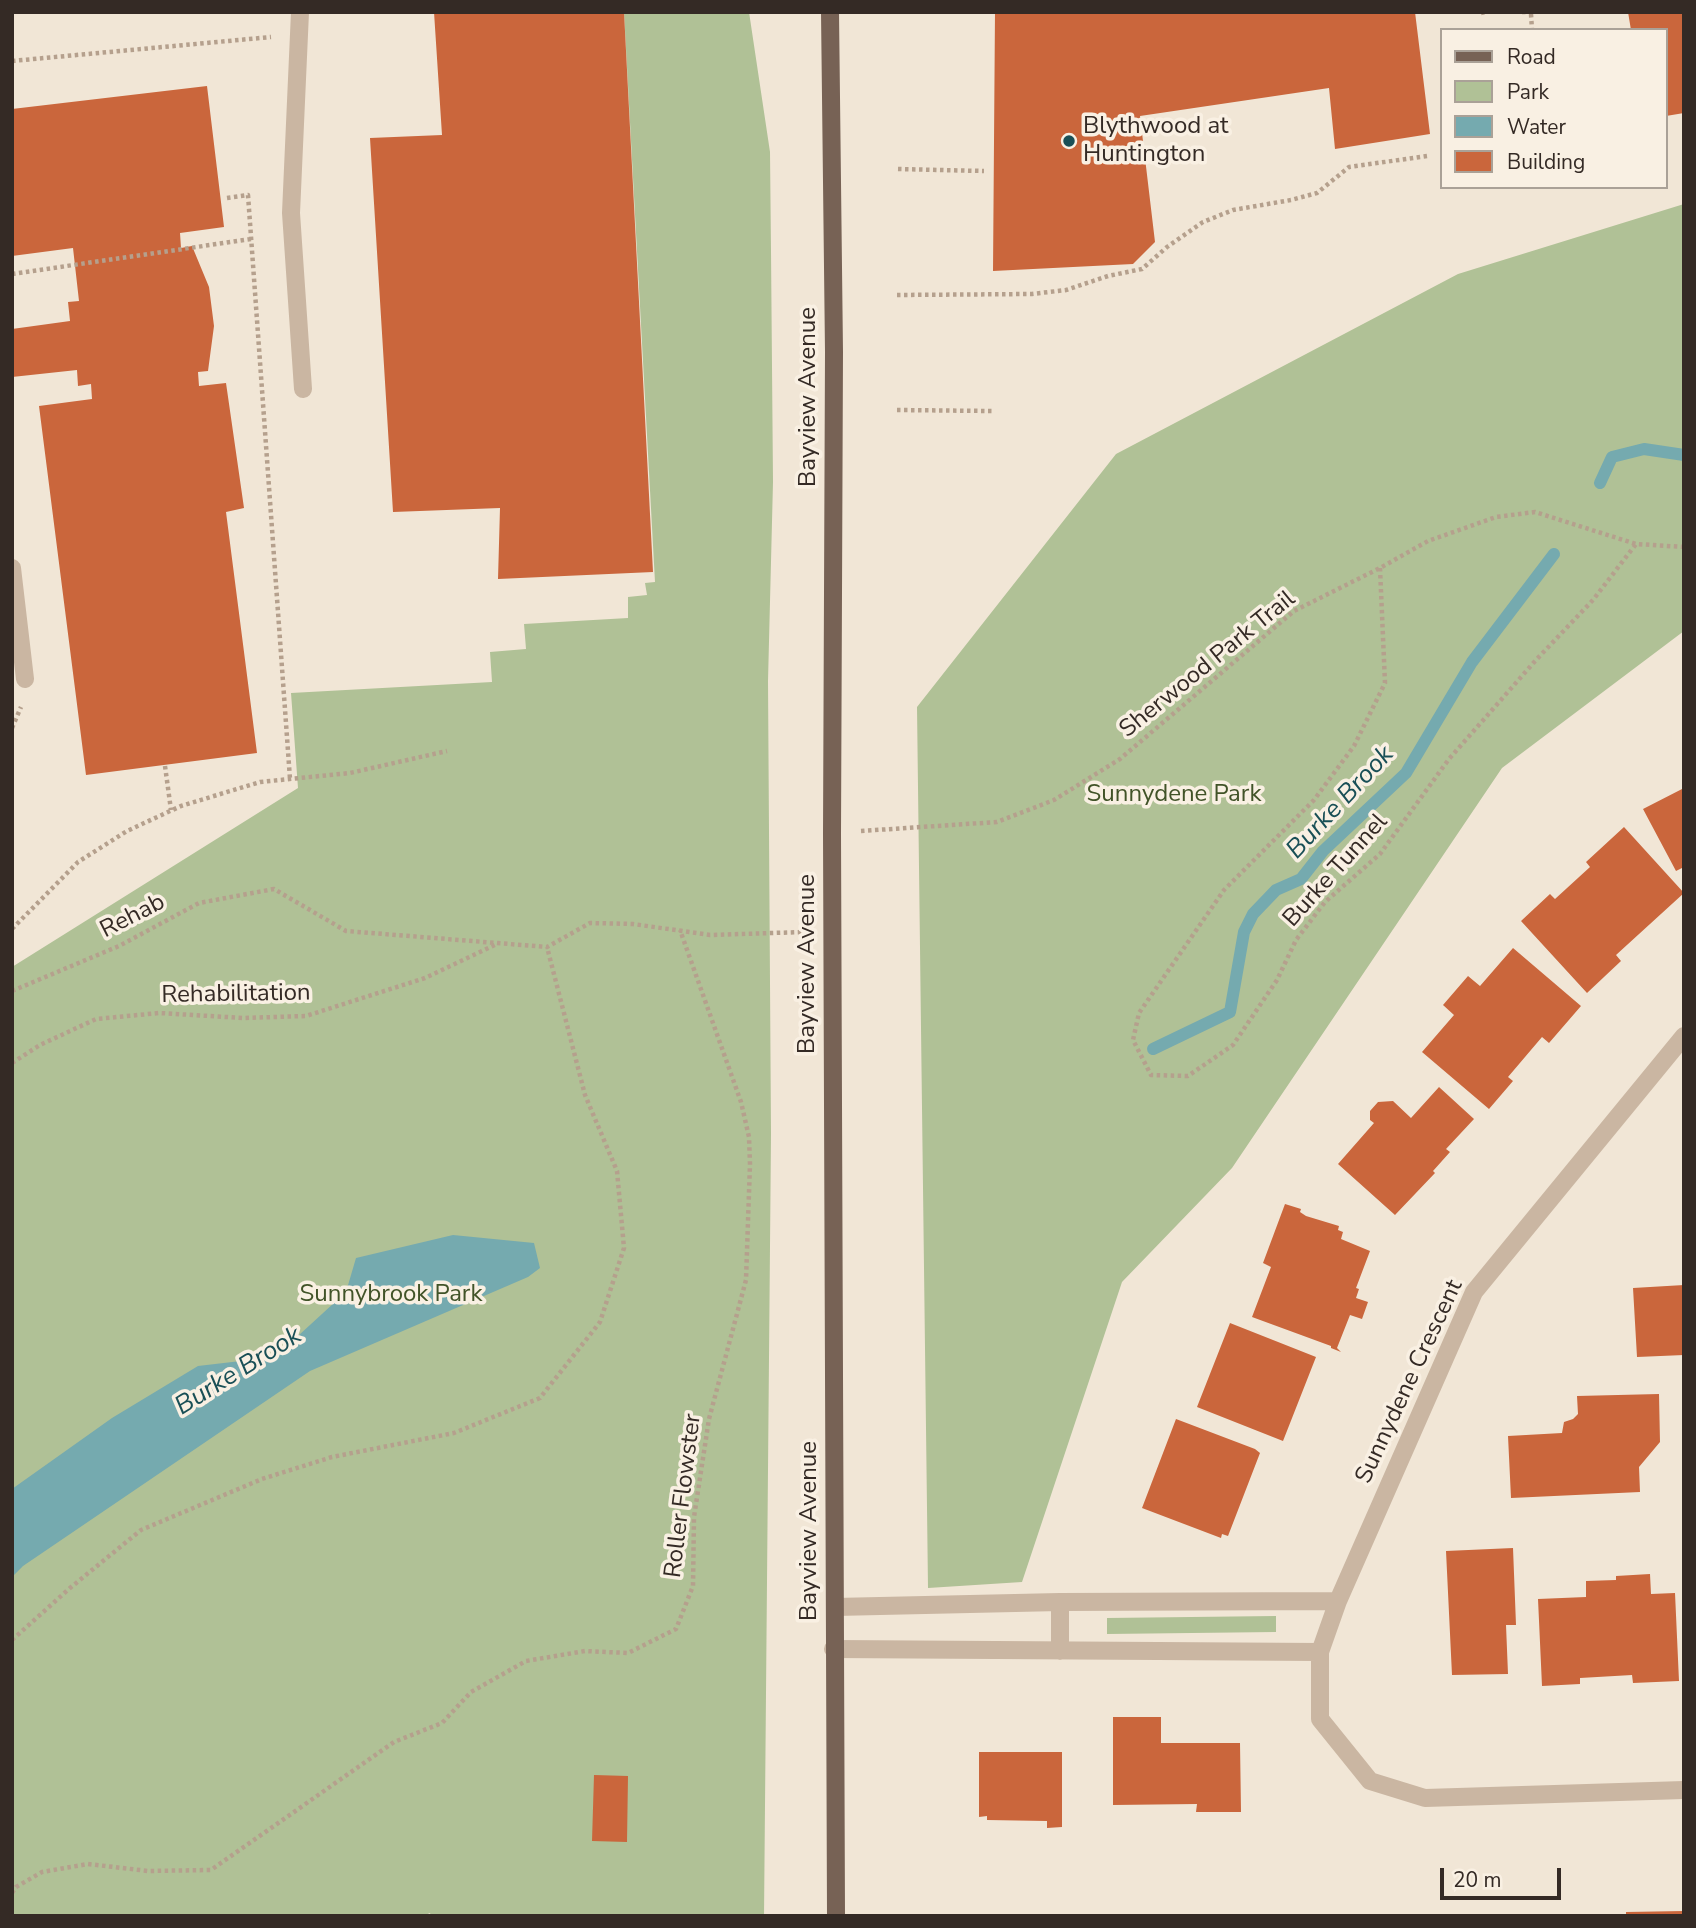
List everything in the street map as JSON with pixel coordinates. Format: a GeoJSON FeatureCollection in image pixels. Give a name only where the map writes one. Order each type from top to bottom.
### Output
{"type":"FeatureCollection","features":[{"type":"Feature","properties":{"kind":"main road","name":"Bayview Avenue"},"geometry":{"type":"LineString","coordinates":[[830,12],[834,352],[833,1649],[836,1916]]}},
{"type":"Feature","properties":{"kind":"street"},"geometry":{"type":"LineString","coordinates":[[300,12],[291,213],[303,388]]}},
{"type":"Feature","properties":{"kind":"street"},"geometry":{"type":"LineString","coordinates":[[12,568],[25,679]]}},
{"type":"Feature","properties":{"kind":"street","name":"Sunnydene Crescent"},"geometry":{"type":"LineString","coordinates":[[1684,1036],[1474,1292],[1338,1601],[1320,1653],[1320,1719],[1370,1781],[1425,1798],[1684,1790]]}},
{"type":"Feature","properties":{"kind":"street"},"geometry":{"type":"LineString","coordinates":[[835,1606],[1338,1601]]}},
{"type":"Feature","properties":{"kind":"street"},"geometry":{"type":"LineString","coordinates":[[1060,1602],[1060,1651]]}},
{"type":"Feature","properties":{"kind":"street"},"geometry":{"type":"LineString","coordinates":[[833,1649],[1320,1653]]}},
{"type":"Feature","properties":{"kind":"path"},"geometry":{"type":"LineString","coordinates":[[1522,12],[1533,13]]}},
{"type":"Feature","properties":{"kind":"path"},"geometry":{"type":"LineString","coordinates":[[12,61],[300,35]]}},
{"type":"Feature","properties":{"kind":"path"},"geometry":{"type":"LineString","coordinates":[[897,295],[1032,295],[1066,290],[1108,276],[1142,269],[1167,247],[1203,222],[1223,214],[1317,193],[1349,167],[1427,156]]}},
{"type":"Feature","properties":{"kind":"path"},"geometry":{"type":"LineString","coordinates":[[898,169],[984,171]]}},
{"type":"Feature","properties":{"kind":"path"},"geometry":{"type":"LineString","coordinates":[[227,198],[248,195],[290,779]]}},
{"type":"Feature","properties":{"kind":"path"},"geometry":{"type":"LineString","coordinates":[[12,274],[251,239]]}},
{"type":"Feature","properties":{"kind":"path"},"geometry":{"type":"LineString","coordinates":[[897,410],[992,411]]}},
{"type":"Feature","properties":{"kind":"path","name":"Sherwood Park Trail"},"geometry":{"type":"LineString","coordinates":[[832,833],[997,822],[1054,800],[1120,759],[1294,611],[1428,541],[1496,517],[1535,512],[1636,544],[1684,547]]}},
{"type":"Feature","properties":{"kind":"path","name":"Burke Tunnel"},"geometry":{"type":"LineString","coordinates":[[1380,568],[1385,683],[1354,746],[1314,800],[1224,890],[1139,1013],[1133,1040],[1151,1075],[1188,1076],[1233,1045],[1277,980],[1296,940],[1325,902],[1380,854],[1449,759],[1593,600],[1636,544]]}},
{"type":"Feature","properties":{"kind":"path"},"geometry":{"type":"LineString","coordinates":[[12,929],[78,862],[127,831],[171,810],[260,782],[350,773],[447,751]]}},
{"type":"Feature","properties":{"kind":"path"},"geometry":{"type":"LineString","coordinates":[[165,766],[171,810]]}},
{"type":"Feature","properties":{"kind":"path","name":"Rehab"},"geometry":{"type":"LineString","coordinates":[[12,991],[119,946],[199,903],[274,889],[346,931],[500,943]]}},
{"type":"Feature","properties":{"kind":"path"},"geometry":{"type":"LineString","coordinates":[[500,943],[547,947],[590,923],[633,924],[710,935],[780,931],[833,933]]}},
{"type":"Feature","properties":{"kind":"path","name":"Roller Flowster"},"geometry":{"type":"LineString","coordinates":[[12,1893],[16,1887],[42,1872],[88,1864],[148,1871],[211,1870],[394,1742],[442,1723],[471,1692],[526,1661],[585,1651],[628,1653],[676,1629],[692,1586],[694,1517],[709,1419],[746,1280],[750,1164],[749,1137],[741,1102],[680,930]]}},
{"type":"Feature","properties":{"kind":"path","name":"Rehabilitation"},"geometry":{"type":"LineString","coordinates":[[12,1063],[40,1045],[96,1019],[159,1013],[243,1018],[306,1016],[425,978],[500,943]]}},
{"type":"Feature","properties":{"kind":"path"},"geometry":{"type":"LineString","coordinates":[[12,1640],[141,1530],[262,1479],[332,1457],[454,1433],[540,1398],[600,1322],[624,1248],[617,1171],[585,1096],[547,947]]}},
{"type":"Feature","properties":{"kind":"green space","name":"Sunnybrook Park"},"geometry":{"type":"Polygon","coordinates":[[[624,12],[749,12],[770,152],[773,482],[768,681],[771,1134],[764,1916],[431,1916],[430,1913],[423,1916],[12,1916],[12,967],[298,788],[291,693],[492,682],[490,652],[526,649],[524,624],[628,618],[628,597],[647,595],[645,583],[655,582],[624,12]]]}},
{"type":"Feature","properties":{"kind":"green space","name":"Sunnydene Park"},"geometry":{"type":"Polygon","coordinates":[[[1684,204],[1684,631],[1502,768],[1232,1168],[1122,1282],[1022,1582],[928,1588],[917,707],[1116,454],[1458,274],[1684,204]]]}},
{"type":"Feature","properties":{"kind":"green space"},"geometry":{"type":"Polygon","coordinates":[[[1276,1616],[1276,1632],[1107,1634],[1107,1618],[1276,1616]]]}},
{"type":"Feature","properties":{"kind":"water"},"geometry":{"type":"Polygon","coordinates":[[[453,1235],[534,1243],[540,1268],[528,1277],[310,1371],[23,1566],[12,1577],[12,1489],[112,1418],[198,1366],[275,1357],[346,1292],[356,1258],[453,1235]]]}},
{"type":"Feature","properties":{"kind":"building"},"geometry":{"type":"Polygon","coordinates":[[[434,12],[624,12],[653,572],[498,579],[500,508],[393,512],[370,138],[442,135],[434,12]]]}},
{"type":"Feature","properties":{"kind":"building","name":"Blythwood at Huntington"},"geometry":{"type":"Polygon","coordinates":[[[995,12],[1415,12],[1430,134],[1335,149],[1329,88],[1140,116],[1155,242],[1133,264],[993,271],[995,12]]]}},
{"type":"Feature","properties":{"kind":"building"},"geometry":{"type":"Polygon","coordinates":[[[1628,12],[1684,12],[1684,113],[1668,116],[1668,28],[1631,28],[1628,12]]]}},
{"type":"Feature","properties":{"kind":"building"},"geometry":{"type":"Polygon","coordinates":[[[207,86],[224,227],[180,233],[181,248],[192,246],[209,287],[214,326],[208,371],[198,372],[199,386],[226,383],[244,508],[226,512],[257,753],[86,775],[39,406],[92,399],[91,384],[78,386],[77,370],[12,377],[12,329],[70,321],[68,302],[79,301],[73,248],[12,256],[12,109],[207,86]]]}},
{"type":"Feature","properties":{"kind":"building"},"geometry":{"type":"Polygon","coordinates":[[[1684,788],[1684,867],[1676,871],[1643,809],[1684,788]]]}},
{"type":"Feature","properties":{"kind":"building"},"geometry":{"type":"Polygon","coordinates":[[[1624,827],[1684,893],[1616,955],[1621,961],[1587,993],[1521,921],[1550,894],[1555,899],[1590,867],[1586,862],[1624,827]]]}},
{"type":"Feature","properties":{"kind":"building"},"geometry":{"type":"Polygon","coordinates":[[[1513,948],[1581,1006],[1549,1043],[1542,1037],[1508,1077],[1513,1081],[1489,1109],[1422,1052],[1454,1015],[1443,1005],[1468,976],[1480,986],[1513,948]]]}},
{"type":"Feature","properties":{"kind":"building"},"geometry":{"type":"Polygon","coordinates":[[[1439,1087],[1474,1119],[1446,1149],[1450,1152],[1433,1171],[1435,1173],[1395,1215],[1338,1164],[1374,1123],[1370,1120],[1370,1111],[1378,1102],[1393,1101],[1411,1118],[1439,1087]]]}},
{"type":"Feature","properties":{"kind":"building"},"geometry":{"type":"Polygon","coordinates":[[[1285,1204],[1301,1209],[1300,1212],[1306,1216],[1339,1226],[1338,1230],[1343,1232],[1341,1239],[1370,1251],[1356,1288],[1359,1289],[1356,1298],[1368,1302],[1362,1319],[1350,1315],[1337,1348],[1341,1352],[1252,1317],[1271,1267],[1263,1263],[1285,1204]]]}},
{"type":"Feature","properties":{"kind":"building"},"geometry":{"type":"Polygon","coordinates":[[[1684,1285],[1684,1355],[1637,1357],[1633,1288],[1684,1285]]]}},
{"type":"Feature","properties":{"kind":"building"},"geometry":{"type":"Polygon","coordinates":[[[1230,1323],[1316,1357],[1283,1441],[1197,1407],[1230,1323]]]}},
{"type":"Feature","properties":{"kind":"building"},"geometry":{"type":"Polygon","coordinates":[[[1659,1394],[1660,1442],[1639,1467],[1640,1492],[1511,1498],[1508,1436],[1562,1433],[1564,1422],[1578,1414],[1577,1396],[1659,1394]]]}},
{"type":"Feature","properties":{"kind":"building"},"geometry":{"type":"Polygon","coordinates":[[[1176,1419],[1260,1453],[1228,1536],[1222,1534],[1221,1538],[1142,1508],[1176,1419]]]}},
{"type":"Feature","properties":{"kind":"building"},"geometry":{"type":"Polygon","coordinates":[[[1513,1548],[1516,1625],[1506,1625],[1508,1674],[1452,1675],[1446,1551],[1513,1548]]]}},
{"type":"Feature","properties":{"kind":"building"},"geometry":{"type":"Polygon","coordinates":[[[1650,1574],[1651,1594],[1675,1593],[1679,1681],[1633,1683],[1632,1675],[1580,1678],[1580,1684],[1542,1686],[1538,1599],[1586,1597],[1586,1581],[1616,1580],[1616,1576],[1650,1574]]]}},
{"type":"Feature","properties":{"kind":"building"},"geometry":{"type":"Polygon","coordinates":[[[1113,1717],[1161,1717],[1161,1743],[1240,1743],[1241,1812],[1196,1812],[1197,1804],[1113,1805],[1113,1717]]]}},
{"type":"Feature","properties":{"kind":"building"},"geometry":{"type":"Polygon","coordinates":[[[979,1752],[1062,1752],[1062,1827],[1047,1828],[1047,1821],[987,1820],[987,1816],[979,1817],[979,1752]]]}},
{"type":"Feature","properties":{"kind":"building"},"geometry":{"type":"Polygon","coordinates":[[[594,1775],[628,1776],[627,1842],[592,1841],[594,1775]]]}},
{"type":"Feature","properties":{"kind":"building"},"geometry":{"type":"Polygon","coordinates":[[[1684,1911],[1684,1916],[1626,1916],[1626,1912],[1684,1911]]]}},
{"type":"Feature","properties":{"kind":"waterway","name":"Burke Brook"},"geometry":{"type":"LineString","coordinates":[[1600,483],[1612,457],[1644,449],[1684,455]]}},
{"type":"Feature","properties":{"kind":"waterway","name":"Burke Brook"},"geometry":{"type":"LineString","coordinates":[[1153,1049],[1230,1012],[1244,932],[1253,914],[1276,890],[1301,879],[1323,851],[1406,773],[1472,662],[1554,554]]}},
{"type":"Feature","properties":{"kind":"place","name":"Blythwood at Huntington"},"geometry":{"type":"Point","coordinates":[1069,141]}}]}
